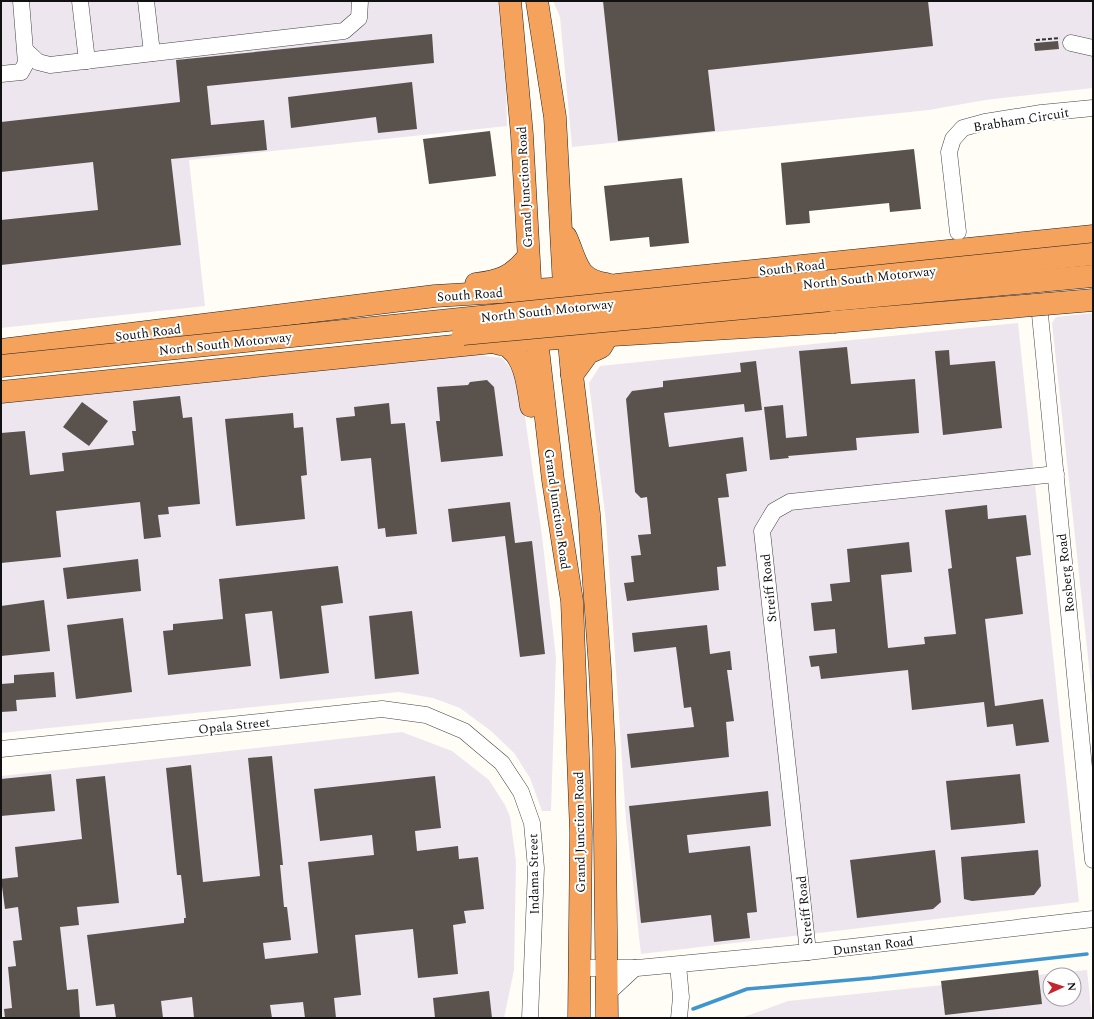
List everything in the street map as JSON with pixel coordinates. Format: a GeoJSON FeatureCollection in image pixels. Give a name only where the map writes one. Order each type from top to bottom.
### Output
{"type":"FeatureCollection","features":[{"type":"Feature","properties":{"kind":"highway","name":"Grand Junction Road"},"geometry":{"type":"LineString","coordinates":[[510,1],[522,135],[528,257],[536,341],[548,441],[572,601],[581,832],[579,1018]]}},
{"type":"Feature","properties":{"kind":"highway","name":"Grand Junction Road"},"geometry":{"type":"LineString","coordinates":[[537,1],[555,117],[564,288],[572,375],[589,514],[600,669],[604,748],[607,968],[606,1018]]}},
{"type":"Feature","properties":{"kind":"highway"},"geometry":{"type":"LineString","coordinates":[[561,227],[581,274],[598,283],[616,285]]}},
{"type":"Feature","properties":{"kind":"highway","name":"South Road"},"geometry":{"type":"LineString","coordinates":[[1,350],[436,296],[616,285],[975,247],[1058,241],[1093,236]]}},
{"type":"Feature","properties":{"kind":"highway","name":"North South Motorway"},"geometry":{"type":"LineString","coordinates":[[1,366],[1093,254]]}},
{"type":"Feature","properties":{"kind":"highway"},"geometry":{"type":"LineString","coordinates":[[436,296],[460,286],[502,278],[517,271],[528,257]]}},
{"type":"Feature","properties":{"kind":"highway","name":"North South Motorway"},"geometry":{"type":"LineString","coordinates":[[1,380],[300,348],[1093,276]]}},
{"type":"Feature","properties":{"kind":"highway"},"geometry":{"type":"LineString","coordinates":[[483,293],[502,310],[505,324],[493,342]]}},
{"type":"Feature","properties":{"kind":"highway"},"geometry":{"type":"LineString","coordinates":[[1,392],[493,342],[536,341],[568,337],[833,322],[1093,300]]}},
{"type":"Feature","properties":{"kind":"highway"},"geometry":{"type":"LineString","coordinates":[[572,375],[588,353],[601,347],[608,335]]}},
{"type":"Feature","properties":{"kind":"highway"},"geometry":{"type":"LineString","coordinates":[[493,342],[510,347],[516,354],[526,376],[532,408],[548,441]]}},
{"type":"Feature","properties":{"kind":"street"},"geometry":{"type":"LineString","coordinates":[[21,1],[26,50],[26,63],[21,72]]}},
{"type":"Feature","properties":{"kind":"street"},"geometry":{"type":"LineString","coordinates":[[80,1],[87,61]]}},
{"type":"Feature","properties":{"kind":"street"},"geometry":{"type":"LineString","coordinates":[[146,1],[152,53]]}},
{"type":"Feature","properties":{"kind":"street"},"geometry":{"type":"LineString","coordinates":[[1,74],[21,72],[50,65],[344,31],[359,18],[360,1]]}},
{"type":"Feature","properties":{"kind":"street"},"geometry":{"type":"LineString","coordinates":[[1066,44],[1093,48]]}},
{"type":"Feature","properties":{"kind":"street"},"geometry":{"type":"LineString","coordinates":[[26,50],[38,62],[50,65]]}},
{"type":"Feature","properties":{"kind":"street","name":"Brabham Circuit"},"geometry":{"type":"LineString","coordinates":[[958,232],[949,152],[953,139],[963,128],[992,121],[1093,108]]}},
{"type":"Feature","properties":{"kind":"street"},"geometry":{"type":"LineString","coordinates":[[939,251],[946,242],[958,232],[965,242],[975,247]]}},
{"type":"Feature","properties":{"kind":"street","name":"Rosberg Road"},"geometry":{"type":"LineString","coordinates":[[1037,286],[1089,777],[1093,860]]}},
{"type":"Feature","properties":{"kind":"street","name":"Streiff Road"},"geometry":{"type":"LineString","coordinates":[[808,952],[762,532],[774,511],[790,502],[1056,474]]}},
{"type":"Feature","properties":{"kind":"street","name":"Opala Street"},"geometry":{"type":"LineString","coordinates":[[1,749],[382,709],[426,715],[464,731]]}},
{"type":"Feature","properties":{"kind":"street","name":"Indama Street"},"geometry":{"type":"LineString","coordinates":[[464,731],[502,763],[521,792],[532,823],[536,868],[530,1018]]}},
{"type":"Feature","properties":{"kind":"street","name":"Dunstan Road"},"geometry":{"type":"LineString","coordinates":[[580,968],[635,968],[808,952],[1093,919]]}},
{"type":"Feature","properties":{"kind":"street"},"geometry":{"type":"LineString","coordinates":[[678,964],[681,997],[679,1018]]}},
{"type":"Feature","properties":{"kind":"street"},"geometry":{"type":"LineString","coordinates":[[607,994],[635,968]]}},
{"type":"Feature","properties":{"kind":"path"},"geometry":{"type":"LineString","coordinates":[[1036,40],[1060,37],[1066,44]]}},
{"type":"Feature","properties":{"kind":"shaded area"},"geometry":{"type":"Polygon","coordinates":[[[1,1],[498,1],[506,88],[507,126],[189,160],[205,306],[1,328],[1,1]]]}},
{"type":"Feature","properties":{"kind":"shaded area"},"geometry":{"type":"Polygon","coordinates":[[[553,1],[1093,1],[1093,88],[985,100],[929,110],[572,147],[560,17],[553,1]]]}},
{"type":"Feature","properties":{"kind":"shaded area"},"geometry":{"type":"Polygon","coordinates":[[[1093,313],[1093,704],[1052,323],[1056,317],[1093,313]]]}},
{"type":"Feature","properties":{"kind":"shaded area"},"geometry":{"type":"Polygon","coordinates":[[[1018,323],[1079,902],[641,954],[626,820],[606,522],[589,383],[600,366],[1018,323]]]}},
{"type":"Feature","properties":{"kind":"shaded area"},"geometry":{"type":"Polygon","coordinates":[[[478,355],[502,358],[513,371],[523,403],[542,536],[556,658],[551,811],[542,811],[530,778],[514,753],[491,731],[460,708],[433,698],[399,692],[1,733],[1,403],[318,369],[478,355]]]}},
{"type":"Feature","properties":{"kind":"shaded area"},"geometry":{"type":"Polygon","coordinates":[[[402,732],[452,751],[489,780],[505,805],[510,817],[516,861],[514,970],[504,1018],[1,1018],[1,776],[402,732]]]}},
{"type":"Feature","properties":{"kind":"shaded area"},"geometry":{"type":"Polygon","coordinates":[[[1087,970],[1092,1018],[741,1018],[788,1001],[1042,975],[1042,1007],[1082,1007],[1082,971],[1087,970]]]}},
{"type":"Feature","properties":{"kind":"building"},"geometry":{"type":"Polygon","coordinates":[[[603,1],[928,1],[933,46],[708,70],[715,131],[618,141],[603,1]]]}},
{"type":"Feature","properties":{"kind":"building"},"geometry":{"type":"Polygon","coordinates":[[[432,34],[434,63],[207,86],[211,125],[264,120],[267,150],[171,159],[181,245],[1,265],[1,220],[98,210],[93,162],[1,172],[1,122],[180,102],[176,60],[432,34]]]}},
{"type":"Feature","properties":{"kind":"building"},"geometry":{"type":"Polygon","coordinates":[[[1058,41],[1059,49],[1035,51],[1034,43],[1058,41]]]}},
{"type":"Feature","properties":{"kind":"building"},"geometry":{"type":"Polygon","coordinates":[[[412,82],[417,129],[378,133],[376,117],[291,128],[288,97],[412,82]]]}},
{"type":"Feature","properties":{"kind":"building"},"geometry":{"type":"Polygon","coordinates":[[[490,131],[496,176],[429,184],[423,139],[490,131]]]}},
{"type":"Feature","properties":{"kind":"building"},"geometry":{"type":"Polygon","coordinates":[[[914,149],[921,209],[890,212],[889,203],[809,211],[810,223],[786,225],[781,163],[914,149]]]}},
{"type":"Feature","properties":{"kind":"building"},"geometry":{"type":"Polygon","coordinates":[[[682,178],[689,243],[650,247],[649,237],[610,241],[604,186],[682,178]]]}},
{"type":"Feature","properties":{"kind":"building"},"geometry":{"type":"Polygon","coordinates":[[[847,347],[851,384],[915,379],[919,433],[856,438],[857,450],[788,456],[789,458],[770,460],[764,407],[783,405],[786,438],[807,436],[799,351],[847,347]]]}},
{"type":"Feature","properties":{"kind":"building"},"geometry":{"type":"Polygon","coordinates":[[[949,350],[950,365],[995,361],[1002,428],[943,435],[935,351],[949,350]]]}},
{"type":"Feature","properties":{"kind":"building"},"geometry":{"type":"Polygon","coordinates":[[[756,361],[762,410],[745,412],[744,404],[664,413],[669,447],[743,437],[747,471],[726,474],[729,497],[718,498],[726,566],[717,567],[719,590],[627,601],[624,583],[634,582],[631,556],[641,555],[638,535],[651,534],[647,497],[641,498],[635,492],[626,399],[632,391],[663,387],[663,381],[741,372],[740,363],[756,361]]]}},
{"type":"Feature","properties":{"kind":"building"},"geometry":{"type":"Polygon","coordinates":[[[487,380],[494,387],[503,456],[441,462],[436,421],[440,421],[437,387],[468,385],[470,382],[487,380]]]}},
{"type":"Feature","properties":{"kind":"building"},"geometry":{"type":"Polygon","coordinates":[[[180,396],[183,418],[192,417],[200,504],[168,507],[169,514],[158,515],[161,537],[144,539],[140,502],[56,511],[61,557],[1,563],[1,433],[25,431],[30,475],[64,471],[62,453],[134,445],[132,431],[136,431],[133,401],[180,396]]]}},
{"type":"Feature","properties":{"kind":"building"},"geometry":{"type":"Polygon","coordinates":[[[82,402],[108,421],[89,446],[63,427],[82,402]]]}},
{"type":"Feature","properties":{"kind":"building"},"geometry":{"type":"Polygon","coordinates":[[[389,403],[391,424],[405,423],[417,534],[386,537],[385,528],[378,529],[371,458],[341,461],[336,418],[355,416],[354,407],[389,403]]]}},
{"type":"Feature","properties":{"kind":"building"},"geometry":{"type":"Polygon","coordinates":[[[293,413],[294,428],[303,427],[307,475],[301,476],[305,519],[236,526],[225,419],[293,413]]]}},
{"type":"Feature","properties":{"kind":"building"},"geometry":{"type":"Polygon","coordinates":[[[510,502],[515,543],[532,541],[545,654],[520,657],[505,536],[452,542],[448,509],[510,502]]]}},
{"type":"Feature","properties":{"kind":"building"},"geometry":{"type":"Polygon","coordinates":[[[987,505],[988,519],[1026,515],[1031,555],[1016,557],[1023,614],[985,619],[995,706],[1043,699],[1049,742],[1016,746],[1013,724],[987,727],[984,702],[912,710],[908,670],[821,679],[819,666],[811,667],[809,656],[837,653],[835,629],[814,631],[811,603],[832,601],[830,584],[850,582],[847,549],[909,542],[912,572],[881,575],[888,648],[925,644],[924,637],[956,634],[948,569],[952,568],[945,510],[987,505]]]}},
{"type":"Feature","properties":{"kind":"building"},"geometry":{"type":"Polygon","coordinates":[[[138,559],[141,591],[67,599],[63,568],[138,559]]]}},
{"type":"Feature","properties":{"kind":"building"},"geometry":{"type":"Polygon","coordinates":[[[338,566],[343,603],[321,606],[329,673],[280,679],[272,611],[245,614],[251,666],[168,675],[163,631],[173,630],[173,624],[223,619],[219,579],[338,566]]]}},
{"type":"Feature","properties":{"kind":"building"},"geometry":{"type":"Polygon","coordinates":[[[44,600],[50,651],[1,656],[1,606],[44,600]]]}},
{"type":"Feature","properties":{"kind":"building"},"geometry":{"type":"Polygon","coordinates":[[[412,611],[419,674],[375,679],[369,616],[412,611]]]}},
{"type":"Feature","properties":{"kind":"building"},"geometry":{"type":"Polygon","coordinates":[[[123,618],[132,692],[76,699],[67,625],[123,618]]]}},
{"type":"Feature","properties":{"kind":"building"},"geometry":{"type":"Polygon","coordinates":[[[707,625],[710,654],[730,651],[732,670],[727,670],[734,721],[726,722],[729,757],[631,768],[627,734],[694,727],[691,707],[684,708],[676,647],[634,652],[632,633],[707,625]]]}},
{"type":"Feature","properties":{"kind":"building"},"geometry":{"type":"Polygon","coordinates":[[[54,672],[56,697],[16,700],[17,711],[1,712],[1,684],[14,683],[14,675],[54,672]]]}},
{"type":"Feature","properties":{"kind":"building"},"geometry":{"type":"Polygon","coordinates":[[[272,756],[283,865],[280,865],[284,907],[287,907],[291,940],[263,943],[265,959],[318,953],[308,862],[374,855],[372,835],[320,841],[314,789],[435,776],[441,828],[415,831],[417,851],[458,846],[459,859],[478,857],[484,909],[464,911],[466,923],[453,925],[458,974],[418,978],[413,929],[355,935],[361,995],[334,998],[336,1018],[305,1018],[303,1002],[270,1005],[272,1018],[194,1018],[192,997],[161,1001],[163,1018],[116,1018],[114,1004],[96,1006],[87,935],[184,923],[184,918],[186,918],[181,875],[177,875],[166,768],[191,765],[203,882],[260,876],[248,758],[272,756]]]}},
{"type":"Feature","properties":{"kind":"building"},"geometry":{"type":"Polygon","coordinates":[[[51,774],[55,811],[1,816],[1,779],[51,774]]]}},
{"type":"Feature","properties":{"kind":"building"},"geometry":{"type":"Polygon","coordinates":[[[1020,774],[1025,823],[951,830],[946,781],[1020,774]]]}},
{"type":"Feature","properties":{"kind":"building"},"geometry":{"type":"Polygon","coordinates":[[[105,776],[119,903],[77,907],[79,925],[60,927],[67,990],[78,989],[80,1018],[5,1018],[4,1009],[12,1008],[8,967],[16,966],[13,941],[22,940],[18,907],[5,909],[1,879],[18,877],[15,847],[82,839],[76,779],[105,776]]]}},
{"type":"Feature","properties":{"kind":"building"},"geometry":{"type":"Polygon","coordinates":[[[768,791],[771,826],[687,835],[689,853],[750,846],[757,912],[747,913],[750,938],[714,942],[711,915],[641,923],[629,806],[768,791]]]}},
{"type":"Feature","properties":{"kind":"building"},"geometry":{"type":"Polygon","coordinates":[[[935,850],[941,902],[933,909],[857,918],[850,860],[935,850]]]}},
{"type":"Feature","properties":{"kind":"building"},"geometry":{"type":"Polygon","coordinates":[[[1038,850],[1041,886],[1034,895],[972,901],[964,899],[961,857],[1038,850]]]}},
{"type":"Feature","properties":{"kind":"building"},"geometry":{"type":"Polygon","coordinates":[[[1038,970],[1042,1004],[945,1015],[941,981],[1038,970]]]}},
{"type":"Feature","properties":{"kind":"building"},"geometry":{"type":"Polygon","coordinates":[[[489,991],[492,1018],[435,1018],[433,998],[489,991]]]}},
{"type":"Feature","properties":{"kind":"waterway"},"geometry":{"type":"LineString","coordinates":[[693,1009],[747,989],[872,978],[1087,954]]}}]}
